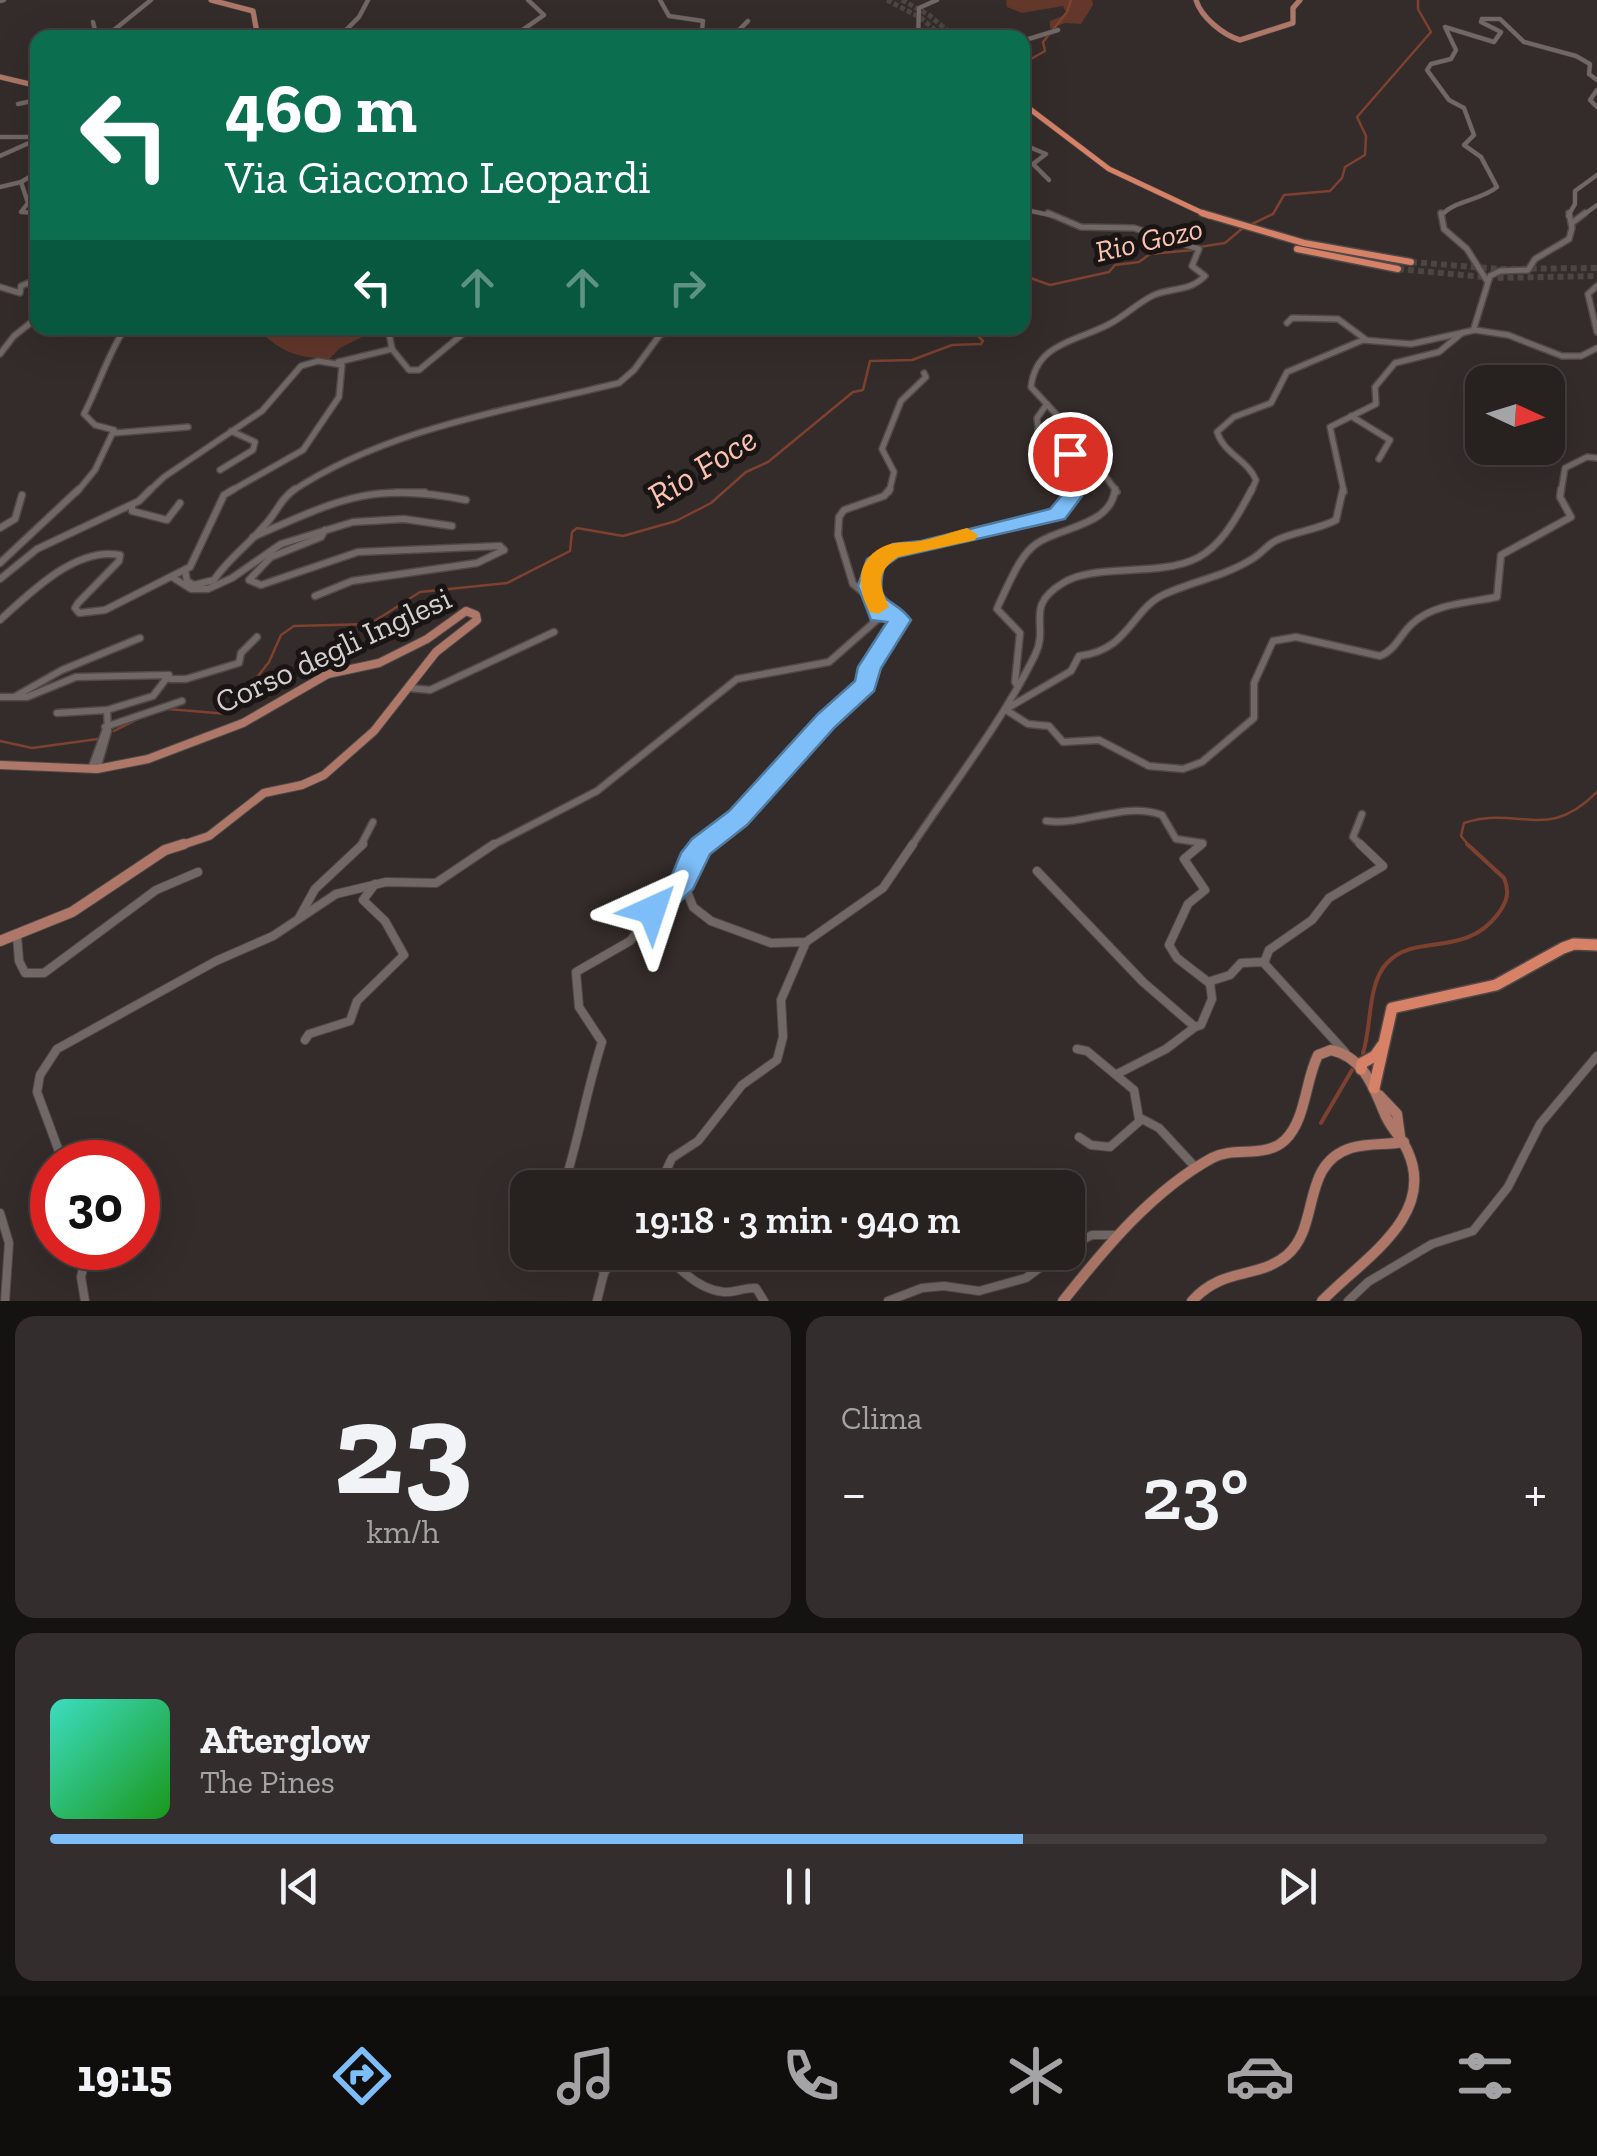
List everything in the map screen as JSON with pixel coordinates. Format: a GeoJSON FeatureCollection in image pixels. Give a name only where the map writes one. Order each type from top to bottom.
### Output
{"type":"FeatureCollection","features":[{"type":"Feature","properties":{"kind":"highway"},"geometry":{"type":"LineString","coordinates":[[1030,113],[1085,161],[1146,193],[1276,244],[1398,269]]}},
{"type":"Feature","properties":{"kind":"highway"},"geometry":{"type":"LineString","coordinates":[[1146,193],[1276,238],[1411,262]]}},
{"type":"Feature","properties":{"kind":"highway"},"geometry":{"type":"LineString","coordinates":[[1381,1099],[1361,1065],[1384,1044],[1390,1012],[1396,1006],[1496,985],[1563,948],[1574,944],[1597,945]]}},
{"type":"Feature","properties":{"kind":"main road"},"geometry":{"type":"LineString","coordinates":[[210,0],[253,11],[257,30]]}},
{"type":"Feature","properties":{"kind":"main road"},"geometry":{"type":"LineString","coordinates":[[1196,0],[1196,7],[1226,37],[1246,41],[1293,22],[1292,8],[1300,0]]}},
{"type":"Feature","properties":{"kind":"main road"},"geometry":{"type":"LineString","coordinates":[[0,77],[30,85]]}},
{"type":"Feature","properties":{"kind":"main road","name":"Corso degli Inglesi"},"geometry":{"type":"LineString","coordinates":[[0,765],[94,769],[128,766],[230,728],[328,674],[379,662],[427,639],[466,612],[476,615],[477,620],[436,652],[366,740],[324,774],[302,785],[264,792],[209,836],[164,850],[72,912],[0,941]]}},
{"type":"Feature","properties":{"kind":"main road"},"geometry":{"type":"LineString","coordinates":[[1063,1301],[1093,1260],[1196,1168],[1227,1151],[1266,1149],[1283,1143],[1303,1109],[1312,1060],[1318,1054],[1329,1050],[1361,1065]]}},
{"type":"Feature","properties":{"kind":"main road"},"geometry":{"type":"LineString","coordinates":[[1322,1301],[1401,1222],[1415,1183],[1412,1161],[1381,1099]]}},
{"type":"Feature","properties":{"kind":"main road"},"geometry":{"type":"LineString","coordinates":[[1192,1301],[1221,1275],[1268,1266],[1296,1246],[1306,1227],[1314,1182],[1329,1159],[1399,1133]]}},
{"type":"Feature","properties":{"kind":"street"},"geometry":{"type":"LineString","coordinates":[[113,30],[151,0]]}},
{"type":"Feature","properties":{"kind":"street"},"geometry":{"type":"LineString","coordinates":[[346,30],[368,0]]}},
{"type":"Feature","properties":{"kind":"street"},"geometry":{"type":"LineString","coordinates":[[522,30],[544,16],[528,0]]}},
{"type":"Feature","properties":{"kind":"street"},"geometry":{"type":"LineString","coordinates":[[660,0],[669,16],[704,21],[702,30]]}},
{"type":"Feature","properties":{"kind":"street"},"geometry":{"type":"LineString","coordinates":[[918,30],[919,8],[936,0]]}},
{"type":"Feature","properties":{"kind":"street"},"geometry":{"type":"LineString","coordinates":[[1487,282],[1467,250],[1441,224],[1442,210],[1455,201],[1486,196],[1497,187],[1481,157],[1464,144],[1473,136],[1468,114],[1448,100],[1427,70],[1431,64],[1451,59],[1456,50],[1446,27],[1474,33],[1492,43],[1501,32],[1480,20],[1500,18],[1524,42],[1580,57],[1590,64],[1589,74],[1597,80]]}},
{"type":"Feature","properties":{"kind":"street"},"geometry":{"type":"LineString","coordinates":[[740,30],[748,21]]}},
{"type":"Feature","properties":{"kind":"street"},"geometry":{"type":"LineString","coordinates":[[94,22],[95,30]]}},
{"type":"Feature","properties":{"kind":"street"},"geometry":{"type":"LineString","coordinates":[[1030,37],[1058,30]]}},
{"type":"Feature","properties":{"kind":"street"},"geometry":{"type":"LineString","coordinates":[[1597,90],[1590,100],[1597,106]]}},
{"type":"Feature","properties":{"kind":"street"},"geometry":{"type":"LineString","coordinates":[[18,104],[30,101]]}},
{"type":"Feature","properties":{"kind":"street"},"geometry":{"type":"LineString","coordinates":[[0,137],[30,136]]}},
{"type":"Feature","properties":{"kind":"street"},"geometry":{"type":"LineString","coordinates":[[0,156],[30,144]]}},
{"type":"Feature","properties":{"kind":"street"},"geometry":{"type":"LineString","coordinates":[[1030,147],[1046,154],[1033,164],[1049,180]]}},
{"type":"Feature","properties":{"kind":"street"},"geometry":{"type":"LineString","coordinates":[[1005,710],[1019,706],[1052,679],[1072,671],[1079,656],[1096,654],[1122,639],[1162,595],[1195,586],[1250,560],[1276,540],[1319,529],[1336,520],[1344,493],[1338,452],[1329,434],[1333,424],[1376,404],[1374,387],[1395,364],[1438,352],[1478,324],[1487,282],[1500,271],[1528,270],[1535,258],[1569,240],[1572,224],[1568,215],[1575,204],[1575,191],[1597,174]]}},
{"type":"Feature","properties":{"kind":"street"},"geometry":{"type":"LineString","coordinates":[[0,187],[30,177]]}},
{"type":"Feature","properties":{"kind":"street"},"geometry":{"type":"LineString","coordinates":[[22,182],[28,203],[21,212],[30,213]]}},
{"type":"Feature","properties":{"kind":"street"},"geometry":{"type":"LineString","coordinates":[[1572,224],[1597,205]]}},
{"type":"Feature","properties":{"kind":"street"},"geometry":{"type":"LineString","coordinates":[[1018,687],[1015,682],[1020,671],[1020,633],[998,609],[1005,592],[1029,550],[1107,508],[1117,492],[1085,449],[1052,438],[1048,431],[1056,414],[1030,384],[1035,370],[1053,348],[1111,323],[1160,294],[1176,294],[1205,276],[1192,266],[1196,248],[1134,228],[1080,227],[1047,212],[1030,210]]}},
{"type":"Feature","properties":{"kind":"street"},"geometry":{"type":"LineString","coordinates":[[0,287],[20,293],[21,286],[30,282]]}},
{"type":"Feature","properties":{"kind":"street"},"geometry":{"type":"LineString","coordinates":[[1597,286],[1588,294],[1597,332]]}},
{"type":"Feature","properties":{"kind":"street"},"geometry":{"type":"LineString","coordinates":[[1287,322],[1292,318],[1338,318],[1364,338]]}},
{"type":"Feature","properties":{"kind":"street"},"geometry":{"type":"LineString","coordinates":[[0,354],[30,324]]}},
{"type":"Feature","properties":{"kind":"street"},"geometry":{"type":"LineString","coordinates":[[1344,342],[1364,338],[1411,344],[1470,330],[1508,335],[1562,356],[1580,356],[1597,348]]}},
{"type":"Feature","properties":{"kind":"street"},"geometry":{"type":"LineString","coordinates":[[114,433],[112,428],[95,425],[84,414],[103,363],[121,335]]}},
{"type":"Feature","properties":{"kind":"street"},"geometry":{"type":"LineString","coordinates":[[389,335],[392,349],[408,370],[419,370],[462,335]]}},
{"type":"Feature","properties":{"kind":"street"},"geometry":{"type":"LineString","coordinates":[[185,570],[187,581],[194,586],[214,580],[227,560],[263,528],[284,495],[390,441],[618,383],[634,370],[659,335]]}},
{"type":"Feature","properties":{"kind":"street"},"geometry":{"type":"LineString","coordinates":[[666,1170],[672,1158],[698,1141],[742,1085],[777,1060],[783,1037],[781,1000],[806,942],[883,888],[1018,687],[1038,648],[1036,612],[1044,598],[1083,574],[1172,568],[1202,559],[1256,480],[1250,466],[1219,444],[1217,432],[1221,426],[1271,403],[1283,377],[1292,369],[1364,338]]}},
{"type":"Feature","properties":{"kind":"street"},"geometry":{"type":"LineString","coordinates":[[0,579],[36,549],[132,505],[164,476],[262,412],[301,366],[392,349]]}},
{"type":"Feature","properties":{"kind":"street"},"geometry":{"type":"LineString","coordinates":[[0,620],[36,587],[99,552],[114,551],[120,555],[120,562],[78,603],[75,608],[79,613],[105,610],[185,570],[196,560],[224,495],[304,450],[316,426],[340,397],[344,368],[336,362]]}},
{"type":"Feature","properties":{"kind":"street"},"geometry":{"type":"LineString","coordinates":[[876,602],[853,584],[852,571],[839,546],[837,522],[842,511],[889,493],[894,472],[882,448],[891,413],[902,397],[926,377],[924,373]]}},
{"type":"Feature","properties":{"kind":"street"},"geometry":{"type":"LineString","coordinates":[[879,614],[869,576],[874,564],[893,551],[1039,521],[1064,508],[1072,496],[1072,461],[1066,448],[1036,424],[1048,404]]}},
{"type":"Feature","properties":{"kind":"street"},"geometry":{"type":"LineString","coordinates":[[1351,416],[1390,440],[1379,459]]}},
{"type":"Feature","properties":{"kind":"street"},"geometry":{"type":"LineString","coordinates":[[114,433],[188,427]]}},
{"type":"Feature","properties":{"kind":"street"},"geometry":{"type":"LineString","coordinates":[[220,470],[254,450],[255,442],[231,431]]}},
{"type":"Feature","properties":{"kind":"street"},"geometry":{"type":"LineString","coordinates":[[0,563],[73,498],[114,433]]}},
{"type":"Feature","properties":{"kind":"street"},"geometry":{"type":"LineString","coordinates":[[1005,710],[1028,724],[1048,726],[1063,742],[1099,740],[1139,762],[1162,769],[1195,765],[1254,718],[1254,683],[1273,641],[1296,637],[1380,656],[1390,652],[1403,629],[1418,616],[1448,604],[1497,597],[1501,555],[1570,517],[1560,497],[1566,468],[1588,457],[1597,458]]}},
{"type":"Feature","properties":{"kind":"street"},"geometry":{"type":"LineString","coordinates":[[253,537],[332,501],[363,494],[415,490],[466,500]]}},
{"type":"Feature","properties":{"kind":"street"},"geometry":{"type":"LineString","coordinates":[[0,528],[15,519],[22,495]]}},
{"type":"Feature","properties":{"kind":"street"},"geometry":{"type":"LineString","coordinates":[[132,505],[132,511],[168,520],[180,503]]}},
{"type":"Feature","properties":{"kind":"street"},"geometry":{"type":"LineString","coordinates":[[171,576],[188,588],[207,588],[236,577],[284,544],[325,530],[397,517],[452,526]]}},
{"type":"Feature","properties":{"kind":"street"},"geometry":{"type":"LineString","coordinates":[[263,528],[286,524]]}},
{"type":"Feature","properties":{"kind":"street"},"geometry":{"type":"LineString","coordinates":[[316,596],[356,580],[460,566],[504,553],[500,546],[449,552],[392,547],[347,554],[277,581],[257,585],[249,580],[262,563],[321,537],[325,530]]}},
{"type":"Feature","properties":{"kind":"street"},"geometry":{"type":"LineString","coordinates":[[55,1140],[36,1092],[40,1075],[57,1049],[297,922],[336,894],[375,884],[436,884],[490,846],[598,790],[737,679],[831,661],[857,642],[879,614],[887,612],[900,620],[870,667],[866,685],[827,720],[738,818],[701,847],[690,860],[683,881],[693,907],[711,922],[771,944],[806,942]]}},
{"type":"Feature","properties":{"kind":"street"},"geometry":{"type":"LineString","coordinates":[[408,688],[430,690],[554,632]]}},
{"type":"Feature","properties":{"kind":"street"},"geometry":{"type":"LineString","coordinates":[[0,698],[27,697],[83,676],[160,674],[170,679],[186,679],[239,664],[242,654],[257,637]]}},
{"type":"Feature","properties":{"kind":"street"},"geometry":{"type":"LineString","coordinates":[[15,696],[62,670],[140,638]]}},
{"type":"Feature","properties":{"kind":"street"},"geometry":{"type":"LineString","coordinates":[[58,713],[107,710],[152,697],[170,679]]}},
{"type":"Feature","properties":{"kind":"street"},"geometry":{"type":"LineString","coordinates":[[106,728],[182,701]]}},
{"type":"Feature","properties":{"kind":"street"},"geometry":{"type":"LineString","coordinates":[[94,769],[107,710]]}},
{"type":"Feature","properties":{"kind":"street"},"geometry":{"type":"LineString","coordinates":[[1046,820],[1066,822],[1157,812],[1164,816],[1176,839],[1203,843],[1184,859],[1205,890],[1188,904],[1169,945],[1189,970],[1210,982],[1230,975],[1241,963],[1264,964],[1361,1065]]}},
{"type":"Feature","properties":{"kind":"street"},"geometry":{"type":"LineString","coordinates":[[1264,964],[1269,950],[1312,920],[1330,898],[1383,866],[1352,838],[1362,814]]}},
{"type":"Feature","properties":{"kind":"street"},"geometry":{"type":"LineString","coordinates":[[297,922],[315,889],[366,841],[372,822]]}},
{"type":"Feature","properties":{"kind":"street"},"geometry":{"type":"LineString","coordinates":[[1037,871],[1143,982],[1194,1027]]}},
{"type":"Feature","properties":{"kind":"street"},"geometry":{"type":"LineString","coordinates":[[17,936],[20,962],[26,973],[44,973],[172,881],[198,872]]}},
{"type":"Feature","properties":{"kind":"street"},"geometry":{"type":"LineString","coordinates":[[569,1170],[578,1142],[580,1108],[602,1042],[579,1007],[576,972],[622,948],[676,884],[683,881]]}},
{"type":"Feature","properties":{"kind":"street"},"geometry":{"type":"LineString","coordinates":[[305,1040],[309,1034],[350,1020],[358,1001],[404,956],[385,921],[363,900],[375,884]]}},
{"type":"Feature","properties":{"kind":"street"},"geometry":{"type":"LineString","coordinates":[[1117,1074],[1166,1049],[1201,1025],[1210,1008],[1210,982]]}},
{"type":"Feature","properties":{"kind":"street"},"geometry":{"type":"LineString","coordinates":[[1077,1049],[1086,1051],[1117,1074],[1137,1094],[1139,1120]]}},
{"type":"Feature","properties":{"kind":"street"},"geometry":{"type":"LineString","coordinates":[[1348,1301],[1368,1282],[1432,1244],[1473,1231],[1508,1187],[1540,1124],[1597,1056]]}},
{"type":"Feature","properties":{"kind":"street"},"geometry":{"type":"LineString","coordinates":[[1139,1120],[1159,1128],[1196,1168]]}},
{"type":"Feature","properties":{"kind":"street"},"geometry":{"type":"LineString","coordinates":[[1079,1136],[1091,1145],[1110,1147],[1139,1120]]}},
{"type":"Feature","properties":{"kind":"street"},"geometry":{"type":"LineString","coordinates":[[0,1214],[6,1220],[8,1234],[5,1301]]}},
{"type":"Feature","properties":{"kind":"street"},"geometry":{"type":"LineString","coordinates":[[1085,1238],[1092,1234],[1119,1236]]}},
{"type":"Feature","properties":{"kind":"street"},"geometry":{"type":"LineString","coordinates":[[84,1270],[81,1286],[86,1301]]}},
{"type":"Feature","properties":{"kind":"street"},"geometry":{"type":"LineString","coordinates":[[597,1301],[606,1270]]}},
{"type":"Feature","properties":{"kind":"street"},"geometry":{"type":"LineString","coordinates":[[681,1270],[721,1293],[756,1288],[764,1301]]}},
{"type":"Feature","properties":{"kind":"street"},"geometry":{"type":"LineString","coordinates":[[888,1301],[922,1288],[944,1286],[978,1291],[1026,1278],[1036,1270]]}},
{"type":"Feature","properties":{"kind":"shaded area"},"geometry":{"type":"Polygon","coordinates":[[[1006,0],[1092,0],[1093,5],[1081,24],[1065,23],[1050,29],[1050,21],[1067,14],[1063,6],[1022,13],[1007,7],[1006,0]]]}},
{"type":"Feature","properties":{"kind":"shaded area"},"geometry":{"type":"Polygon","coordinates":[[[265,335],[366,335],[340,348],[329,359],[290,352],[265,335]]]}},
{"type":"Feature","properties":{"kind":"waterway","name":"Rio Foce"},"geometry":{"type":"LineString","coordinates":[[1030,59],[1045,51],[1043,42],[1067,12],[1071,0]]}},
{"type":"Feature","properties":{"kind":"waterway","name":"Rio Gozo"},"geometry":{"type":"LineString","coordinates":[[1252,224],[1273,214],[1284,195],[1330,191],[1342,178],[1345,167],[1365,155],[1366,136],[1357,117],[1431,32],[1418,9],[1418,0]]}},
{"type":"Feature","properties":{"kind":"waterway","name":"Rio Gozo"},"geometry":{"type":"LineString","coordinates":[[1199,247],[1225,243],[1244,227]]}},
{"type":"Feature","properties":{"kind":"waterway","name":"Rio Gozo"},"geometry":{"type":"LineString","coordinates":[[1030,278],[1050,285],[1109,272],[1115,265],[1139,262],[1150,254],[1193,250]]}},
{"type":"Feature","properties":{"kind":"waterway","name":"Rio Foce"},"geometry":{"type":"LineString","coordinates":[[168,709],[228,714],[269,662],[281,635],[294,626],[370,624],[420,592],[507,583],[570,551],[572,532],[577,528],[623,536],[676,521],[711,503],[853,392],[863,390],[870,361],[912,360],[952,345],[981,344],[983,341],[977,335]]}},
{"type":"Feature","properties":{"kind":"waterway","name":"Rio Foce"},"geometry":{"type":"LineString","coordinates":[[114,731],[142,717]]}},
{"type":"Feature","properties":{"kind":"waterway","name":"Rio Foce"},"geometry":{"type":"LineString","coordinates":[[0,741],[32,748],[98,739]]}},
{"type":"Feature","properties":{"kind":"waterway"},"geometry":{"type":"LineString","coordinates":[[1469,846],[1461,836],[1464,823],[1563,816],[1597,792]]}},
{"type":"Feature","properties":{"kind":"waterway"},"geometry":{"type":"LineString","coordinates":[[1363,1053],[1376,982],[1387,963],[1412,949],[1470,936],[1485,928],[1504,905],[1504,878],[1469,846]]}},
{"type":"Feature","properties":{"kind":"waterway"},"geometry":{"type":"LineString","coordinates":[[1321,1123],[1352,1070]]}},
{"type":"Feature","properties":{"kind":"tunnel"},"geometry":{"type":"LineString","coordinates":[[887,0],[935,30]]}},
{"type":"Feature","properties":{"kind":"tunnel"},"geometry":{"type":"LineString","coordinates":[[902,0],[947,30]]}},
{"type":"Feature","properties":{"kind":"tunnel"},"geometry":{"type":"LineString","coordinates":[[1411,262],[1499,269],[1597,268]]}},
{"type":"Feature","properties":{"kind":"tunnel"},"geometry":{"type":"LineString","coordinates":[[1398,269],[1494,278],[1597,276]]}},
{"type":"Feature","properties":{"kind":"slow traffic"},"geometry":{"type":"LineString","coordinates":[[878,607],[869,576],[881,558],[893,551],[967,535]]}},
{"type":"Feature","properties":{"kind":"route"},"geometry":{"type":"LineString","coordinates":[[652,910],[683,881],[690,860],[701,847],[738,818],[827,720],[866,685],[870,667],[900,620],[894,614],[879,614],[869,586],[874,564],[893,551],[921,548],[940,540],[1058,514],[1072,496],[1070,454]]}}]}
